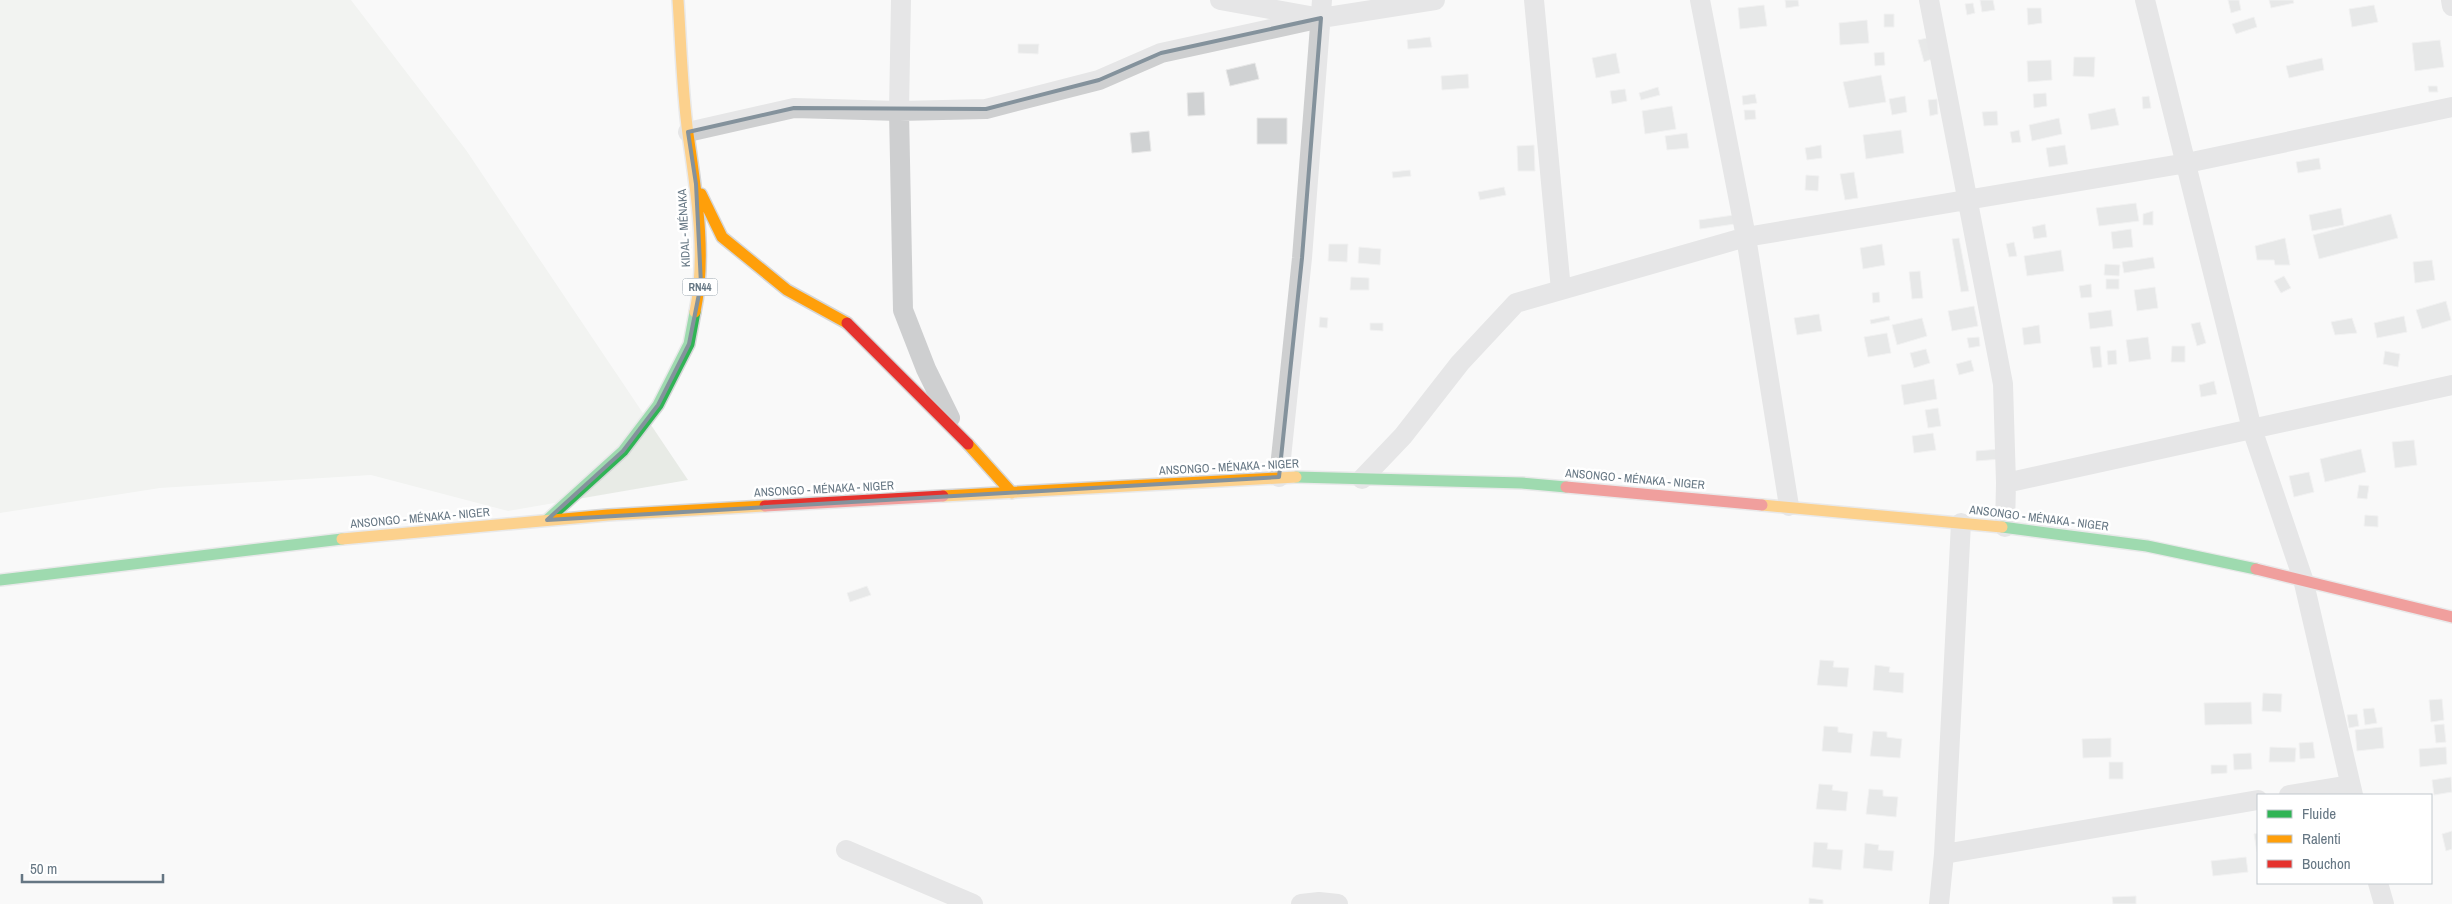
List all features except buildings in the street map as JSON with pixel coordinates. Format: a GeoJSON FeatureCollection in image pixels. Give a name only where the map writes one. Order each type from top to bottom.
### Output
{"type":"FeatureCollection","features":[{"type":"Feature","properties":{"kind":"main road","name":"KIDAL - MÉNAKA"},"geometry":{"type":"LineString","coordinates":[[547,520],[622,451],[658,406],[689,344],[700,284],[696,184],[688,132],[678,0]]}},
{"type":"Feature","properties":{"kind":"main road"},"geometry":{"type":"LineString","coordinates":[[696,184],[722,237],[787,290],[844,320],[956,430],[1012,493]]}},
{"type":"Feature","properties":{"kind":"main road","name":"ANSONGO - MÉNAKA - NIGER"},"geometry":{"type":"LineString","coordinates":[[0,580],[331,540],[608,515],[1279,477],[1522,483],[2005,527],[2147,546],[2302,579],[2452,617]]}},
{"type":"Feature","properties":{"kind":"street"},"geometry":{"type":"LineString","coordinates":[[901,0],[899,111],[903,310],[926,369],[956,430]]}},
{"type":"Feature","properties":{"kind":"street"},"geometry":{"type":"LineString","coordinates":[[1220,0],[1322,9],[1435,0]]}},
{"type":"Feature","properties":{"kind":"street"},"geometry":{"type":"LineString","coordinates":[[1534,0],[1561,290]]}},
{"type":"Feature","properties":{"kind":"street"},"geometry":{"type":"LineString","coordinates":[[1700,0],[1746,237],[1789,506]]}},
{"type":"Feature","properties":{"kind":"street"},"geometry":{"type":"LineString","coordinates":[[1929,0],[2003,384],[2006,483],[2005,527]]}},
{"type":"Feature","properties":{"kind":"street"},"geometry":{"type":"LineString","coordinates":[[2145,0],[2252,429],[2302,579],[2352,790],[2302,794]]}},
{"type":"Feature","properties":{"kind":"street"},"geometry":{"type":"LineString","coordinates":[[2451,0],[2452,6]]}},
{"type":"Feature","properties":{"kind":"street"},"geometry":{"type":"LineString","coordinates":[[688,132],[794,108],[899,111],[986,109],[1099,80],[1161,53],[1322,9]]}},
{"type":"Feature","properties":{"kind":"street"},"geometry":{"type":"LineString","coordinates":[[1279,477],[1302,258],[1322,9]]}},
{"type":"Feature","properties":{"kind":"street"},"geometry":{"type":"LineString","coordinates":[[1362,479],[1403,436],[1460,363],[1516,303],[1746,237],[2186,163],[2452,107]]}},
{"type":"Feature","properties":{"kind":"street"},"geometry":{"type":"LineString","coordinates":[[2006,483],[2452,384]]}},
{"type":"Feature","properties":{"kind":"street"},"geometry":{"type":"LineString","coordinates":[[1939,904],[1944,854],[1961,523]]}},
{"type":"Feature","properties":{"kind":"street"},"geometry":{"type":"LineString","coordinates":[[1944,854],[2257,800]]}},
{"type":"Feature","properties":{"kind":"street"},"geometry":{"type":"LineString","coordinates":[[846,850],[974,904]]}},
{"type":"Feature","properties":{"kind":"street"},"geometry":{"type":"LineString","coordinates":[[2378,884],[2384,904]]}},
{"type":"Feature","properties":{"kind":"street"},"geometry":{"type":"LineString","coordinates":[[1302,904],[1319,902],[1338,904]]}},
{"type":"Feature","properties":{"kind":"highlighted area"},"geometry":{"type":"Polygon","coordinates":[[[1321,18],[1302,258],[1279,477],[547,520],[623,451],[658,405],[689,344],[701,284],[696,184],[688,132],[794,108],[986,109],[1099,80],[1161,53],[1321,18]]]}},
{"type":"Feature","properties":{"kind":"shaded area"},"geometry":{"type":"Polygon","coordinates":[[[0,0],[351,0],[466,150],[688,480],[508,511],[371,475],[160,488],[0,513],[0,0]]]}},
{"type":"Feature","properties":{"kind":"traffic: fast"},"geometry":{"type":"LineString","coordinates":[[547,520],[623,451],[658,405],[689,344],[695,312]]}},
{"type":"Feature","properties":{"kind":"traffic: fast"},"geometry":{"type":"LineString","coordinates":[[1296,477],[1522,483],[1566,487]]}},
{"type":"Feature","properties":{"kind":"traffic: fast"},"geometry":{"type":"LineString","coordinates":[[2002,527],[2147,546],[2256,569]]}},
{"type":"Feature","properties":{"kind":"traffic: fast"},"geometry":{"type":"LineString","coordinates":[[0,580],[342,539]]}},
{"type":"Feature","properties":{"kind":"traffic: slow"},"geometry":{"type":"LineString","coordinates":[[678,0],[684,101],[699,223],[700,268],[695,312]]}},
{"type":"Feature","properties":{"kind":"traffic: slow"},"geometry":{"type":"LineString","coordinates":[[701,194],[722,237],[787,290],[847,323]]}},
{"type":"Feature","properties":{"kind":"traffic: slow"},"geometry":{"type":"LineString","coordinates":[[968,444],[1012,493]]}},
{"type":"Feature","properties":{"kind":"traffic: slow"},"geometry":{"type":"LineString","coordinates":[[943,496],[1296,477]]}},
{"type":"Feature","properties":{"kind":"traffic: slow"},"geometry":{"type":"LineString","coordinates":[[1762,505],[2002,527]]}},
{"type":"Feature","properties":{"kind":"traffic: slow"},"geometry":{"type":"LineString","coordinates":[[342,539],[608,515],[765,506]]}},
{"type":"Feature","properties":{"kind":"traffic: jam"},"geometry":{"type":"LineString","coordinates":[[847,323],[968,444]]}},
{"type":"Feature","properties":{"kind":"traffic: jam"},"geometry":{"type":"LineString","coordinates":[[1566,487],[1762,505]]}},
{"type":"Feature","properties":{"kind":"traffic: jam"},"geometry":{"type":"LineString","coordinates":[[765,506],[943,496]]}},
{"type":"Feature","properties":{"kind":"traffic: jam"},"geometry":{"type":"LineString","coordinates":[[2256,569],[2452,617]]}}]}
